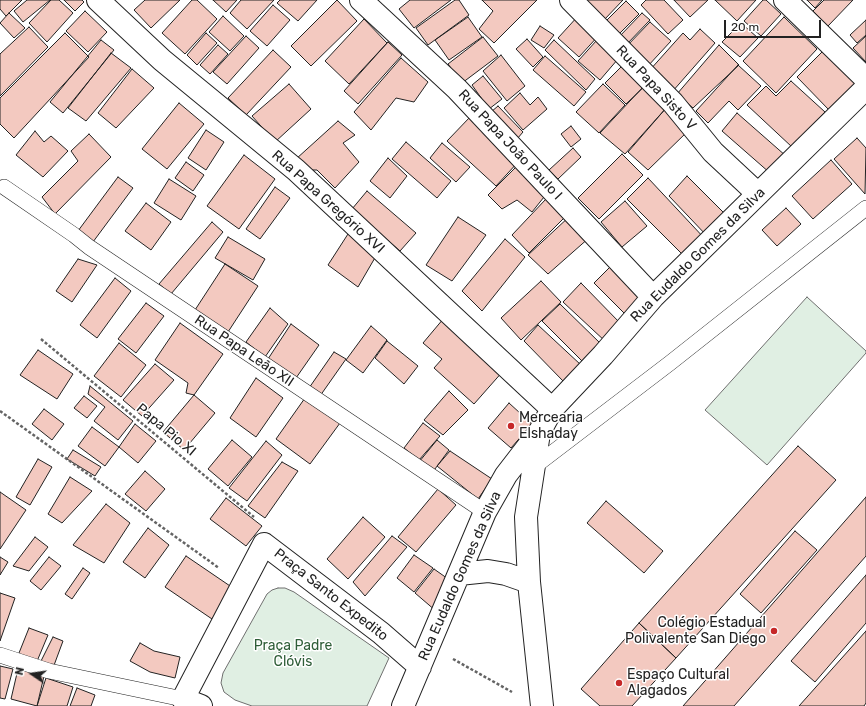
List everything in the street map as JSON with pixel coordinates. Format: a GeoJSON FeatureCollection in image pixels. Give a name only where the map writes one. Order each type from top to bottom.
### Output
{"type":"FeatureCollection","features":[{"type":"Feature","properties":{"kind":"street","name":"Rua Papa Gregório XVI"},"geometry":{"type":"LineString","coordinates":[[98,0],[162,60],[296,170],[552,409]]}},
{"type":"Feature","properties":{"kind":"street","name":"Rua Papa João Paulo I"},"geometry":{"type":"LineString","coordinates":[[361,0],[457,89],[653,297]]}},
{"type":"Feature","properties":{"kind":"street","name":"Rua Papa Sisto V"},"geometry":{"type":"LineString","coordinates":[[571,0],[674,103],[713,152],[758,194]]}},
{"type":"Feature","properties":{"kind":"street"},"geometry":{"type":"LineString","coordinates":[[785,0],[866,79]]}},
{"type":"Feature","properties":{"kind":"street","name":"Rua Eudaldo Gomes da Silva"},"geometry":{"type":"LineString","coordinates":[[403,706],[485,512],[506,475],[540,431],[552,409],[603,355],[653,297],[866,88]]}},
{"type":"Feature","properties":{"kind":"street","name":"Rua Eudaldo Gomes da Silva"},"geometry":{"type":"LineString","coordinates":[[540,431],[526,517],[529,582],[542,706]]}},
{"type":"Feature","properties":{"kind":"street","name":"Praça Santo Expedito"},"geometry":{"type":"LineString","coordinates":[[192,703],[243,586],[264,544],[381,633],[420,667]]}},
{"type":"Feature","properties":{"kind":"street"},"geometry":{"type":"LineString","coordinates":[[459,574],[488,571],[506,574],[529,582]]}},
{"type":"Feature","properties":{"kind":"lane","name":"Rua Papa Leão XII"},"geometry":{"type":"LineString","coordinates":[[4,187],[74,235],[88,247],[485,512]]}},
{"type":"Feature","properties":{"kind":"lane"},"geometry":{"type":"LineString","coordinates":[[535,466],[670,363],[866,208]]}},
{"type":"Feature","properties":{"kind":"lane"},"geometry":{"type":"LineString","coordinates":[[0,655],[49,671],[192,703]]}},
{"type":"Feature","properties":{"kind":"path","name":"Papa Pio XI"},"geometry":{"type":"LineString","coordinates":[[41,339],[262,524],[264,544]]}},
{"type":"Feature","properties":{"kind":"path"},"geometry":{"type":"LineString","coordinates":[[0,411],[243,586]]}},
{"type":"Feature","properties":{"kind":"path"},"geometry":{"type":"LineString","coordinates":[[428,645],[516,695]]}},
{"type":"Feature","properties":{"kind":"green space"},"geometry":{"type":"Polygon","coordinates":[[[807,297],[866,351],[866,353],[767,465],[705,410],[807,297]]]}},
{"type":"Feature","properties":{"kind":"green space","name":"Praça Padre Clóvis"},"geometry":{"type":"Polygon","coordinates":[[[278,588],[285,588],[294,592],[389,658],[367,706],[252,706],[235,700],[224,692],[221,683],[223,673],[267,594],[278,588]]]}},
{"type":"Feature","properties":{"kind":"building"},"geometry":{"type":"Polygon","coordinates":[[[0,0],[22,0],[6,16],[0,9],[0,0]]]}},
{"type":"Feature","properties":{"kind":"building"},"geometry":{"type":"Polygon","coordinates":[[[27,0],[50,0],[23,22],[14,11],[27,0]]]}},
{"type":"Feature","properties":{"kind":"building"},"geometry":{"type":"Polygon","coordinates":[[[51,0],[59,0],[73,13],[47,42],[29,23],[51,0]]]}},
{"type":"Feature","properties":{"kind":"building"},"geometry":{"type":"Polygon","coordinates":[[[64,0],[82,0],[84,2],[75,11],[64,0]]]}},
{"type":"Feature","properties":{"kind":"building"},"geometry":{"type":"Polygon","coordinates":[[[145,0],[180,0],[151,28],[134,10],[145,0]]]}},
{"type":"Feature","properties":{"kind":"building"},"geometry":{"type":"Polygon","coordinates":[[[192,0],[197,0],[217,19],[185,54],[162,33],[192,0]]]}},
{"type":"Feature","properties":{"kind":"building"},"geometry":{"type":"Polygon","coordinates":[[[213,0],[237,0],[226,12],[213,0]]]}},
{"type":"Feature","properties":{"kind":"building"},"geometry":{"type":"Polygon","coordinates":[[[241,0],[274,0],[247,29],[230,13],[241,0]]]}},
{"type":"Feature","properties":{"kind":"building"},"geometry":{"type":"Polygon","coordinates":[[[280,0],[317,0],[298,21],[277,3],[280,0]]]}},
{"type":"Feature","properties":{"kind":"building"},"geometry":{"type":"Polygon","coordinates":[[[337,0],[357,21],[311,66],[291,46],[337,0]]]}},
{"type":"Feature","properties":{"kind":"building"},"geometry":{"type":"Polygon","coordinates":[[[410,0],[451,0],[414,28],[399,9],[410,0]]]}},
{"type":"Feature","properties":{"kind":"building"},"geometry":{"type":"Polygon","coordinates":[[[455,0],[459,0],[469,15],[428,45],[416,28],[455,0]]]}},
{"type":"Feature","properties":{"kind":"building"},"geometry":{"type":"Polygon","coordinates":[[[482,0],[537,0],[494,43],[479,29],[493,11],[482,0]]]}},
{"type":"Feature","properties":{"kind":"building"},"geometry":{"type":"Polygon","coordinates":[[[582,0],[623,0],[604,20],[582,0]]]}},
{"type":"Feature","properties":{"kind":"building"},"geometry":{"type":"Polygon","coordinates":[[[646,0],[664,0],[683,20],[668,34],[641,5],[646,0]]]}},
{"type":"Feature","properties":{"kind":"building"},"geometry":{"type":"Polygon","coordinates":[[[674,0],[708,0],[690,17],[674,0]]]}},
{"type":"Feature","properties":{"kind":"building"},"geometry":{"type":"Polygon","coordinates":[[[715,0],[756,0],[737,21],[715,0]]]}},
{"type":"Feature","properties":{"kind":"building"},"geometry":{"type":"Polygon","coordinates":[[[763,0],[766,0],[781,14],[761,36],[744,21],[763,0]]]}},
{"type":"Feature","properties":{"kind":"building"},"geometry":{"type":"Polygon","coordinates":[[[807,0],[822,0],[815,8],[807,0]]]}},
{"type":"Feature","properties":{"kind":"building"},"geometry":{"type":"Polygon","coordinates":[[[824,0],[853,0],[828,26],[813,11],[824,0]]]}},
{"type":"Feature","properties":{"kind":"building"},"geometry":{"type":"Polygon","coordinates":[[[626,1],[639,14],[617,36],[604,23],[626,1]]]}},
{"type":"Feature","properties":{"kind":"building"},"geometry":{"type":"Polygon","coordinates":[[[273,5],[290,20],[267,46],[250,31],[273,5]]]}},
{"type":"Feature","properties":{"kind":"building"},"geometry":{"type":"Polygon","coordinates":[[[85,11],[107,32],[88,52],[66,31],[85,11]]]}},
{"type":"Feature","properties":{"kind":"building"},"geometry":{"type":"Polygon","coordinates":[[[9,13],[25,28],[14,38],[0,23],[9,13]]]}},
{"type":"Feature","properties":{"kind":"building"},"geometry":{"type":"Polygon","coordinates":[[[642,13],[650,20],[626,45],[618,38],[642,13]]]}},
{"type":"Feature","properties":{"kind":"building"},"geometry":{"type":"Polygon","coordinates":[[[579,15],[600,34],[579,57],[558,38],[579,15]]]}},
{"type":"Feature","properties":{"kind":"building"},"geometry":{"type":"Polygon","coordinates":[[[223,16],[244,36],[230,51],[209,32],[223,16]]]}},
{"type":"Feature","properties":{"kind":"building"},"geometry":{"type":"Polygon","coordinates":[[[468,17],[482,37],[449,60],[435,40],[468,17]]]}},
{"type":"Feature","properties":{"kind":"building"},"geometry":{"type":"Polygon","coordinates":[[[784,17],[817,49],[776,93],[743,61],[784,17]]]}},
{"type":"Feature","properties":{"kind":"building"},"geometry":{"type":"Polygon","coordinates":[[[364,19],[387,43],[349,84],[325,61],[364,19]]]}},
{"type":"Feature","properties":{"kind":"building"},"geometry":{"type":"Polygon","coordinates":[[[866,20],[866,35],[857,43],[850,35],[866,20]]]}},
{"type":"Feature","properties":{"kind":"building"},"geometry":{"type":"Polygon","coordinates":[[[650,22],[671,41],[647,67],[625,48],[650,22]]]}},
{"type":"Feature","properties":{"kind":"building"},"geometry":{"type":"Polygon","coordinates":[[[741,23],[758,38],[740,57],[722,42],[741,23]]]}},
{"type":"Feature","properties":{"kind":"building"},"geometry":{"type":"Polygon","coordinates":[[[540,26],[554,35],[544,48],[531,40],[540,26]]]}},
{"type":"Feature","properties":{"kind":"building"},"geometry":{"type":"Polygon","coordinates":[[[29,27],[48,47],[0,96],[0,54],[29,27]]]}},
{"type":"Feature","properties":{"kind":"building"},"geometry":{"type":"Polygon","coordinates":[[[700,29],[715,43],[672,92],[649,71],[683,33],[690,40],[700,29]]]}},
{"type":"Feature","properties":{"kind":"building"},"geometry":{"type":"Polygon","coordinates":[[[65,33],[89,57],[14,138],[0,124],[0,98],[65,33]]]}},
{"type":"Feature","properties":{"kind":"building"},"geometry":{"type":"Polygon","coordinates":[[[206,33],[217,43],[197,65],[187,55],[206,33]]]}},
{"type":"Feature","properties":{"kind":"building"},"geometry":{"type":"Polygon","coordinates":[[[246,36],[259,48],[227,84],[213,72],[246,36]]]}},
{"type":"Feature","properties":{"kind":"building"},"geometry":{"type":"Polygon","coordinates":[[[866,36],[866,62],[853,48],[866,36]]]}},
{"type":"Feature","properties":{"kind":"building"},"geometry":{"type":"Polygon","coordinates":[[[483,37],[498,56],[462,83],[448,64],[483,37]]]}},
{"type":"Feature","properties":{"kind":"building"},"geometry":{"type":"Polygon","coordinates":[[[527,39],[543,57],[533,67],[516,49],[527,39]]]}},
{"type":"Feature","properties":{"kind":"building"},"geometry":{"type":"Polygon","coordinates":[[[101,40],[114,50],[63,113],[50,102],[101,40]]]}},
{"type":"Feature","properties":{"kind":"building"},"geometry":{"type":"Polygon","coordinates":[[[554,40],[595,79],[586,90],[545,50],[554,40]]]}},
{"type":"Feature","properties":{"kind":"building"},"geometry":{"type":"Polygon","coordinates":[[[597,40],[618,59],[600,80],[578,61],[597,40]]]}},
{"type":"Feature","properties":{"kind":"building"},"geometry":{"type":"Polygon","coordinates":[[[388,42],[402,55],[358,104],[344,91],[388,42]]]}},
{"type":"Feature","properties":{"kind":"building"},"geometry":{"type":"Polygon","coordinates":[[[218,45],[228,54],[210,74],[200,65],[218,45]]]}},
{"type":"Feature","properties":{"kind":"building"},"geometry":{"type":"Polygon","coordinates":[[[719,45],[739,65],[693,108],[677,94],[719,45]]]}},
{"type":"Feature","properties":{"kind":"building"},"geometry":{"type":"Polygon","coordinates":[[[273,50],[291,67],[246,115],[228,98],[273,50]]]}},
{"type":"Feature","properties":{"kind":"building"},"geometry":{"type":"Polygon","coordinates":[[[823,51],[856,85],[830,111],[797,77],[823,51]]]}},
{"type":"Feature","properties":{"kind":"building"},"geometry":{"type":"Polygon","coordinates":[[[111,53],[131,68],[86,121],[68,108],[111,53]]]}},
{"type":"Feature","properties":{"kind":"building"},"geometry":{"type":"Polygon","coordinates":[[[501,55],[525,86],[507,101],[483,71],[501,55]]]}},
{"type":"Feature","properties":{"kind":"building"},"geometry":{"type":"Polygon","coordinates":[[[545,56],[586,92],[574,106],[533,70],[545,56]]]}},
{"type":"Feature","properties":{"kind":"building"},"geometry":{"type":"Polygon","coordinates":[[[401,58],[428,82],[414,102],[396,98],[371,130],[354,112],[401,58]]]}},
{"type":"Feature","properties":{"kind":"building"},"geometry":{"type":"Polygon","coordinates":[[[628,60],[649,82],[626,104],[605,83],[628,60]]]}},
{"type":"Feature","properties":{"kind":"building"},"geometry":{"type":"Polygon","coordinates":[[[738,65],[761,86],[738,110],[729,101],[708,123],[696,111],[738,65]]]}},
{"type":"Feature","properties":{"kind":"building"},"geometry":{"type":"Polygon","coordinates":[[[132,69],[154,88],[116,128],[98,113],[132,69]]]}},
{"type":"Feature","properties":{"kind":"building"},"geometry":{"type":"Polygon","coordinates":[[[483,76],[502,99],[489,109],[472,85],[483,76]]]}},
{"type":"Feature","properties":{"kind":"building"},"geometry":{"type":"Polygon","coordinates":[[[791,81],[825,112],[792,147],[747,105],[766,86],[776,96],[791,81]]]}},
{"type":"Feature","properties":{"kind":"building"},"geometry":{"type":"Polygon","coordinates":[[[289,84],[311,109],[275,142],[252,116],[289,84]]]}},
{"type":"Feature","properties":{"kind":"building"},"geometry":{"type":"Polygon","coordinates":[[[603,84],[625,105],[599,133],[576,112],[603,84]]]}},
{"type":"Feature","properties":{"kind":"building"},"geometry":{"type":"Polygon","coordinates":[[[644,86],[667,107],[625,154],[600,133],[644,86]]]}},
{"type":"Feature","properties":{"kind":"building"},"geometry":{"type":"Polygon","coordinates":[[[520,93],[530,105],[538,97],[547,109],[523,130],[504,108],[520,93]]]}},
{"type":"Feature","properties":{"kind":"building"},"geometry":{"type":"Polygon","coordinates":[[[179,103],[204,124],[167,169],[142,149],[179,103]]]}},
{"type":"Feature","properties":{"kind":"building"},"geometry":{"type":"Polygon","coordinates":[[[498,106],[523,132],[517,139],[491,112],[498,106]]]}},
{"type":"Feature","properties":{"kind":"building"},"geometry":{"type":"Polygon","coordinates":[[[667,107],[688,131],[648,170],[628,152],[667,107]]]}},
{"type":"Feature","properties":{"kind":"building"},"geometry":{"type":"Polygon","coordinates":[[[737,113],[786,156],[770,173],[722,131],[737,113]]]}},
{"type":"Feature","properties":{"kind":"building"},"geometry":{"type":"Polygon","coordinates":[[[471,116],[519,161],[496,186],[447,141],[471,116]]]}},
{"type":"Feature","properties":{"kind":"building"},"geometry":{"type":"Polygon","coordinates":[[[338,121],[355,135],[343,143],[359,162],[335,188],[317,170],[304,170],[296,159],[338,121]]]}},
{"type":"Feature","properties":{"kind":"building"},"geometry":{"type":"Polygon","coordinates":[[[571,126],[581,139],[571,147],[561,134],[571,126]]]}},
{"type":"Feature","properties":{"kind":"building"},"geometry":{"type":"Polygon","coordinates":[[[206,130],[224,142],[206,170],[188,158],[206,130]]]}},
{"type":"Feature","properties":{"kind":"building"},"geometry":{"type":"Polygon","coordinates":[[[35,131],[44,142],[51,136],[68,151],[43,177],[16,155],[35,131]]]}},
{"type":"Feature","properties":{"kind":"building"},"geometry":{"type":"Polygon","coordinates":[[[89,134],[111,157],[55,214],[42,197],[78,161],[71,151],[89,134]]]}},
{"type":"Feature","properties":{"kind":"building"},"geometry":{"type":"Polygon","coordinates":[[[857,138],[866,148],[865,194],[834,159],[857,138]]]}},
{"type":"Feature","properties":{"kind":"building"},"geometry":{"type":"Polygon","coordinates":[[[406,142],[451,181],[437,198],[392,159],[406,142]]]}},
{"type":"Feature","properties":{"kind":"building"},"geometry":{"type":"Polygon","coordinates":[[[442,143],[470,167],[456,182],[430,158],[442,143]]]}},
{"type":"Feature","properties":{"kind":"building"},"geometry":{"type":"Polygon","coordinates":[[[573,148],[581,157],[558,179],[549,170],[573,148]]]}},
{"type":"Feature","properties":{"kind":"building"},"geometry":{"type":"Polygon","coordinates":[[[622,154],[643,175],[599,219],[578,198],[622,154]]]}},
{"type":"Feature","properties":{"kind":"building"},"geometry":{"type":"Polygon","coordinates":[[[244,155],[275,179],[239,229],[207,206],[244,155]]]}},
{"type":"Feature","properties":{"kind":"building"},"geometry":{"type":"Polygon","coordinates":[[[388,158],[407,176],[390,198],[370,181],[388,158]]]}},
{"type":"Feature","properties":{"kind":"building"},"geometry":{"type":"Polygon","coordinates":[[[831,160],[852,184],[813,219],[792,196],[831,160]]]}},
{"type":"Feature","properties":{"kind":"building"},"geometry":{"type":"Polygon","coordinates":[[[186,162],[204,175],[193,191],[175,178],[186,162]]]}},
{"type":"Feature","properties":{"kind":"building"},"geometry":{"type":"Polygon","coordinates":[[[517,166],[544,197],[532,212],[517,200],[502,209],[488,195],[517,166]]]}},
{"type":"Feature","properties":{"kind":"building"},"geometry":{"type":"Polygon","coordinates":[[[687,176],[728,217],[708,237],[669,196],[687,176]]]}},
{"type":"Feature","properties":{"kind":"building"},"geometry":{"type":"Polygon","coordinates":[[[118,177],[133,188],[90,246],[75,235],[118,177]]]}},
{"type":"Feature","properties":{"kind":"building"},"geometry":{"type":"Polygon","coordinates":[[[648,178],[706,240],[686,258],[627,199],[648,178]]]}},
{"type":"Feature","properties":{"kind":"building"},"geometry":{"type":"Polygon","coordinates":[[[169,179],[196,196],[181,220],[154,203],[169,179]]]}},
{"type":"Feature","properties":{"kind":"building"},"geometry":{"type":"Polygon","coordinates":[[[275,187],[290,198],[260,239],[246,229],[275,187]]]}},
{"type":"Feature","properties":{"kind":"building"},"geometry":{"type":"Polygon","coordinates":[[[367,191],[416,233],[400,251],[352,209],[367,191]]]}},
{"type":"Feature","properties":{"kind":"building"},"geometry":{"type":"Polygon","coordinates":[[[546,199],[566,216],[529,253],[512,235],[546,199]]]}},
{"type":"Feature","properties":{"kind":"building"},"geometry":{"type":"Polygon","coordinates":[[[625,201],[647,226],[622,247],[601,222],[625,201]]]}},
{"type":"Feature","properties":{"kind":"building"},"geometry":{"type":"Polygon","coordinates":[[[146,203],[171,222],[151,250],[125,231],[146,203]]]}},
{"type":"Feature","properties":{"kind":"building"},"geometry":{"type":"Polygon","coordinates":[[[786,208],[801,224],[777,246],[762,230],[786,208]]]}},
{"type":"Feature","properties":{"kind":"building"},"geometry":{"type":"Polygon","coordinates":[[[570,216],[590,237],[548,274],[528,255],[570,216]]]}},
{"type":"Feature","properties":{"kind":"building"},"geometry":{"type":"Polygon","coordinates":[[[458,217],[486,235],[452,281],[426,265],[458,217]]]}},
{"type":"Feature","properties":{"kind":"building"},"geometry":{"type":"Polygon","coordinates":[[[212,222],[223,232],[171,294],[159,284],[212,222]]]}},
{"type":"Feature","properties":{"kind":"building"},"geometry":{"type":"Polygon","coordinates":[[[348,234],[376,256],[358,287],[328,265],[348,234]]]}},
{"type":"Feature","properties":{"kind":"building"},"geometry":{"type":"Polygon","coordinates":[[[228,237],[265,259],[253,280],[215,258],[228,237]]]}},
{"type":"Feature","properties":{"kind":"building"},"geometry":{"type":"Polygon","coordinates":[[[505,239],[525,257],[482,311],[462,291],[505,239]]]}},
{"type":"Feature","properties":{"kind":"building"},"geometry":{"type":"Polygon","coordinates":[[[78,259],[97,265],[72,302],[56,291],[78,259]]]}},
{"type":"Feature","properties":{"kind":"building"},"geometry":{"type":"Polygon","coordinates":[[[614,263],[648,298],[628,317],[594,283],[614,263]]]}},
{"type":"Feature","properties":{"kind":"building"},"geometry":{"type":"Polygon","coordinates":[[[225,264],[258,286],[228,332],[195,310],[225,264]]]}},
{"type":"Feature","properties":{"kind":"building"},"geometry":{"type":"Polygon","coordinates":[[[115,278],[131,291],[97,338],[80,325],[115,278]]]}},
{"type":"Feature","properties":{"kind":"building"},"geometry":{"type":"Polygon","coordinates":[[[541,281],[561,302],[521,340],[501,318],[541,281]]]}},
{"type":"Feature","properties":{"kind":"building"},"geometry":{"type":"Polygon","coordinates":[[[581,283],[621,324],[606,342],[563,302],[581,283]]]}},
{"type":"Feature","properties":{"kind":"building"},"geometry":{"type":"Polygon","coordinates":[[[146,303],[164,316],[136,353],[118,339],[146,303]]]}},
{"type":"Feature","properties":{"kind":"building"},"geometry":{"type":"Polygon","coordinates":[[[560,304],[601,344],[583,362],[542,321],[560,304]]]}},
{"type":"Feature","properties":{"kind":"building"},"geometry":{"type":"Polygon","coordinates":[[[270,308],[288,324],[265,357],[246,342],[270,308]]]}},
{"type":"Feature","properties":{"kind":"building"},"geometry":{"type":"Polygon","coordinates":[[[444,318],[504,370],[474,404],[434,368],[442,359],[423,343],[444,318]]]}},
{"type":"Feature","properties":{"kind":"building"},"geometry":{"type":"Polygon","coordinates":[[[180,323],[223,354],[194,395],[186,393],[188,383],[155,360],[180,323]]]}},
{"type":"Feature","properties":{"kind":"building"},"geometry":{"type":"Polygon","coordinates":[[[291,324],[319,345],[296,378],[268,359],[291,324]]]}},
{"type":"Feature","properties":{"kind":"building"},"geometry":{"type":"Polygon","coordinates":[[[538,325],[581,365],[564,382],[524,341],[538,325]]]}},
{"type":"Feature","properties":{"kind":"building"},"geometry":{"type":"Polygon","coordinates":[[[371,326],[387,340],[363,373],[346,360],[371,326]]]}},
{"type":"Feature","properties":{"kind":"building"},"geometry":{"type":"Polygon","coordinates":[[[387,341],[418,366],[404,384],[375,358],[387,341]]]}},
{"type":"Feature","properties":{"kind":"building"},"geometry":{"type":"Polygon","coordinates":[[[119,343],[146,365],[121,397],[94,376],[119,343]]]}},
{"type":"Feature","properties":{"kind":"building"},"geometry":{"type":"Polygon","coordinates":[[[38,350],[73,374],[57,399],[20,375],[38,350]]]}},
{"type":"Feature","properties":{"kind":"building"},"geometry":{"type":"Polygon","coordinates":[[[334,352],[346,359],[320,396],[309,388],[334,352]]]}},
{"type":"Feature","properties":{"kind":"building"},"geometry":{"type":"Polygon","coordinates":[[[155,364],[174,380],[142,416],[123,400],[155,364]]]}},
{"type":"Feature","properties":{"kind":"building"},"geometry":{"type":"Polygon","coordinates":[[[256,378],[283,398],[256,437],[230,418],[256,378]]]}},
{"type":"Feature","properties":{"kind":"building"},"geometry":{"type":"Polygon","coordinates":[[[90,386],[133,421],[118,440],[94,421],[105,407],[88,394],[90,386]]]}},
{"type":"Feature","properties":{"kind":"building"},"geometry":{"type":"Polygon","coordinates":[[[449,391],[468,410],[443,435],[424,420],[449,391]]]}},
{"type":"Feature","properties":{"kind":"building"},"geometry":{"type":"Polygon","coordinates":[[[194,395],[215,413],[184,450],[163,432],[194,395]]]}},
{"type":"Feature","properties":{"kind":"building"},"geometry":{"type":"Polygon","coordinates":[[[84,396],[97,406],[87,418],[74,408],[84,396]]]}},
{"type":"Feature","properties":{"kind":"building"},"geometry":{"type":"Polygon","coordinates":[[[305,398],[340,423],[310,464],[276,439],[305,398]]]}},
{"type":"Feature","properties":{"kind":"building"},"geometry":{"type":"Polygon","coordinates":[[[509,403],[532,424],[511,448],[488,428],[509,403]]]}},
{"type":"Feature","properties":{"kind":"building"},"geometry":{"type":"Polygon","coordinates":[[[44,409],[64,424],[52,440],[32,424],[44,409]]]}},
{"type":"Feature","properties":{"kind":"building"},"geometry":{"type":"Polygon","coordinates":[[[423,423],[440,436],[419,460],[404,448],[423,423]]]}},
{"type":"Feature","properties":{"kind":"building"},"geometry":{"type":"Polygon","coordinates":[[[135,424],[156,441],[138,463],[119,447],[135,424]]]}},
{"type":"Feature","properties":{"kind":"building"},"geometry":{"type":"Polygon","coordinates":[[[92,427],[119,447],[105,466],[78,446],[92,427]]]}},
{"type":"Feature","properties":{"kind":"building"},"geometry":{"type":"Polygon","coordinates":[[[232,440],[252,457],[228,486],[208,469],[232,440]]]}},
{"type":"Feature","properties":{"kind":"building"},"geometry":{"type":"Polygon","coordinates":[[[437,440],[449,450],[432,473],[419,462],[437,440]]]}},
{"type":"Feature","properties":{"kind":"building"},"geometry":{"type":"Polygon","coordinates":[[[266,441],[282,455],[247,501],[229,488],[266,441]]]}},
{"type":"Feature","properties":{"kind":"building"},"geometry":{"type":"Polygon","coordinates":[[[798,446],[836,480],[676,658],[639,623],[798,446]]]}},
{"type":"Feature","properties":{"kind":"building"},"geometry":{"type":"Polygon","coordinates":[[[73,450],[101,467],[95,476],[67,459],[73,450]]]}},
{"type":"Feature","properties":{"kind":"building"},"geometry":{"type":"Polygon","coordinates":[[[450,451],[492,479],[478,499],[437,466],[450,451]]]}},
{"type":"Feature","properties":{"kind":"building"},"geometry":{"type":"Polygon","coordinates":[[[38,459],[52,467],[30,505],[16,497],[38,459]]]}},
{"type":"Feature","properties":{"kind":"building"},"geometry":{"type":"Polygon","coordinates":[[[282,462],[298,471],[265,518],[248,506],[282,462]]]}},
{"type":"Feature","properties":{"kind":"building"},"geometry":{"type":"Polygon","coordinates":[[[145,471],[165,489],[146,511],[125,494],[145,471]]]}},
{"type":"Feature","properties":{"kind":"building"},"geometry":{"type":"Polygon","coordinates":[[[70,477],[92,491],[62,523],[48,514],[70,477]]]}},
{"type":"Feature","properties":{"kind":"building"},"geometry":{"type":"Polygon","coordinates":[[[438,489],[456,505],[416,552],[398,537],[438,489]]]}},
{"type":"Feature","properties":{"kind":"building"},"geometry":{"type":"Polygon","coordinates":[[[0,492],[26,510],[0,549],[0,492]]]}},
{"type":"Feature","properties":{"kind":"building","name":"Colégio Estadual Polivalente San Diego"},"geometry":{"type":"Polygon","coordinates":[[[866,497],[866,556],[734,706],[683,706],[866,497]]]}},
{"type":"Feature","properties":{"kind":"building"},"geometry":{"type":"Polygon","coordinates":[[[226,498],[262,526],[246,546],[210,519],[226,498]]]}},
{"type":"Feature","properties":{"kind":"building"},"geometry":{"type":"Polygon","coordinates":[[[606,501],[663,551],[644,573],[587,523],[606,501]]]}},
{"type":"Feature","properties":{"kind":"building"},"geometry":{"type":"Polygon","coordinates":[[[106,504],[130,523],[104,563],[73,545],[106,504]]]}},
{"type":"Feature","properties":{"kind":"building"},"geometry":{"type":"Polygon","coordinates":[[[363,517],[385,537],[348,579],[327,559],[363,517]]]}},
{"type":"Feature","properties":{"kind":"building"},"geometry":{"type":"Polygon","coordinates":[[[148,528],[169,545],[145,578],[123,562],[148,528]]]}},
{"type":"Feature","properties":{"kind":"building"},"geometry":{"type":"Polygon","coordinates":[[[795,531],[817,550],[761,613],[740,594],[795,531]]]}},
{"type":"Feature","properties":{"kind":"building"},"geometry":{"type":"Polygon","coordinates":[[[392,536],[407,547],[365,596],[353,582],[392,536]]]}},
{"type":"Feature","properties":{"kind":"building"},"geometry":{"type":"Polygon","coordinates":[[[35,537],[48,547],[29,571],[13,566],[35,537]]]}},
{"type":"Feature","properties":{"kind":"building"},"geometry":{"type":"Polygon","coordinates":[[[414,555],[433,568],[414,592],[397,578],[414,555]]]}},
{"type":"Feature","properties":{"kind":"building"},"geometry":{"type":"Polygon","coordinates":[[[186,556],[233,588],[212,619],[165,587],[186,556]]]}},
{"type":"Feature","properties":{"kind":"building"},"geometry":{"type":"Polygon","coordinates":[[[0,557],[8,562],[0,575],[0,557]]]}},
{"type":"Feature","properties":{"kind":"building"},"geometry":{"type":"Polygon","coordinates":[[[49,557],[61,566],[41,590],[30,581],[49,557]]]}},
{"type":"Feature","properties":{"kind":"building"},"geometry":{"type":"Polygon","coordinates":[[[83,568],[90,573],[72,599],[65,594],[83,568]]]}},
{"type":"Feature","properties":{"kind":"building"},"geometry":{"type":"Polygon","coordinates":[[[434,569],[451,581],[436,611],[415,593],[434,569]]]}},
{"type":"Feature","properties":{"kind":"building"},"geometry":{"type":"Polygon","coordinates":[[[866,575],[866,623],[815,682],[791,661],[866,575]]]}},
{"type":"Feature","properties":{"kind":"building"},"geometry":{"type":"Polygon","coordinates":[[[0,593],[15,598],[0,641],[0,593]]]}},
{"type":"Feature","properties":{"kind":"building","name":"Espaço Cultural Alagados"},"geometry":{"type":"Polygon","coordinates":[[[639,623],[676,658],[632,706],[600,706],[581,689],[639,623]]]}},
{"type":"Feature","properties":{"kind":"building"},"geometry":{"type":"Polygon","coordinates":[[[29,628],[48,635],[35,666],[17,658],[29,628]]]}},
{"type":"Feature","properties":{"kind":"building"},"geometry":{"type":"Polygon","coordinates":[[[866,631],[866,703],[864,706],[799,706],[866,631]]]}},
{"type":"Feature","properties":{"kind":"building"},"geometry":{"type":"Polygon","coordinates":[[[53,637],[63,641],[53,668],[39,665],[53,637]]]}},
{"type":"Feature","properties":{"kind":"building"},"geometry":{"type":"Polygon","coordinates":[[[140,643],[154,651],[180,657],[175,678],[150,672],[130,661],[140,643]]]}},
{"type":"Feature","properties":{"kind":"building"},"geometry":{"type":"Polygon","coordinates":[[[0,666],[13,669],[5,699],[0,698],[0,666]]]}},
{"type":"Feature","properties":{"kind":"building"},"geometry":{"type":"Polygon","coordinates":[[[18,669],[44,676],[37,706],[11,699],[18,669]]]}},
{"type":"Feature","properties":{"kind":"building"},"geometry":{"type":"Polygon","coordinates":[[[46,678],[73,687],[67,706],[37,706],[46,678]]]}},
{"type":"Feature","properties":{"kind":"building"},"geometry":{"type":"Polygon","coordinates":[[[77,688],[95,695],[91,706],[70,706],[77,688]]]}},
{"type":"Feature","properties":{"kind":"place","name":"Mercearia Elshaday"},"geometry":{"type":"Point","coordinates":[511,426]}},
{"type":"Feature","properties":{"kind":"place","name":"Colégio Estadual Polivalente San Diego"},"geometry":{"type":"Point","coordinates":[774,631]}},
{"type":"Feature","properties":{"kind":"place","name":"Espaço Cultural Alagados"},"geometry":{"type":"Point","coordinates":[619,683]}}]}
